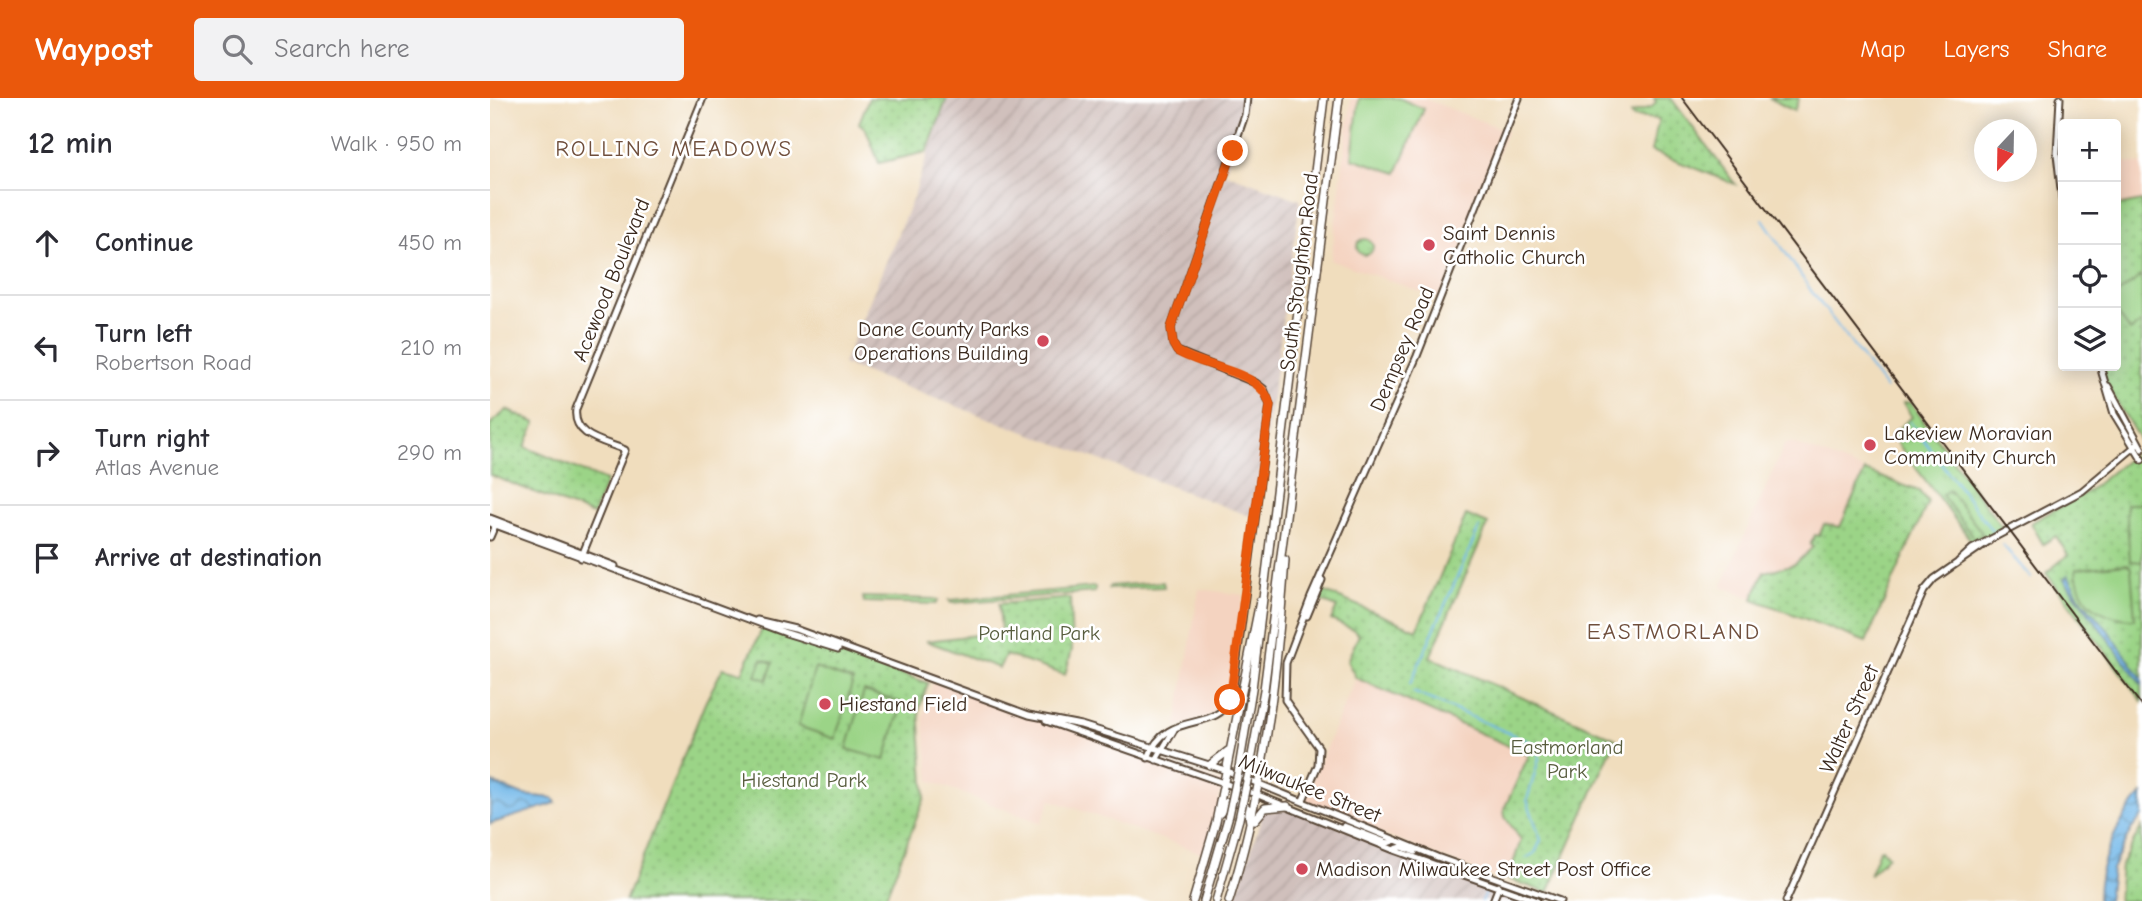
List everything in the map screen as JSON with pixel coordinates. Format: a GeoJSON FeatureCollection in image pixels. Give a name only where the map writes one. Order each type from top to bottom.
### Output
{"type":"FeatureCollection","features":[{"type":"Feature","properties":{"kind":"main road","name":"South Stoughton Road"},"geometry":{"type":"LineString","coordinates":[[1204,901],[1229,816],[1246,739],[1324,98]]}},
{"type":"Feature","properties":{"kind":"main road","name":"South Stoughton Road"},"geometry":{"type":"LineString","coordinates":[[1216,901],[1239,819],[1256,741],[1339,98]]}},
{"type":"Feature","properties":{"kind":"main road"},"geometry":{"type":"LineString","coordinates":[[1289,386],[1303,388]]}},
{"type":"Feature","properties":{"kind":"main road"},"geometry":{"type":"LineString","coordinates":[[1230,901],[1251,827],[1267,742],[1289,496]]}},
{"type":"Feature","properties":{"kind":"main road"},"geometry":{"type":"LineString","coordinates":[[1193,901],[1216,822],[1228,751],[1266,581]]}},
{"type":"Feature","properties":{"kind":"main road"},"geometry":{"type":"LineString","coordinates":[[1210,765],[1228,751]]}},
{"type":"Feature","properties":{"kind":"main road"},"geometry":{"type":"LineString","coordinates":[[1216,822],[1225,804],[1236,800],[1246,806],[1251,827]]}},
{"type":"Feature","properties":{"kind":"main road"},"geometry":{"type":"LineString","coordinates":[[1251,827],[1265,808],[1287,806]]}},
{"type":"Feature","properties":{"kind":"street","name":"Acewood Boulevard"},"geometry":{"type":"LineString","coordinates":[[582,555],[625,450],[581,431],[575,412],[703,98]]}},
{"type":"Feature","properties":{"kind":"street"},"geometry":{"type":"LineString","coordinates":[[1148,758],[1162,733],[1216,715],[1230,699],[1270,410],[1264,389],[1249,379],[1186,357],[1177,351],[1171,337],[1173,321],[1245,115],[1247,98]]}},
{"type":"Feature","properties":{"kind":"street","name":"Dempsey Road"},"geometry":{"type":"LineString","coordinates":[[1303,800],[1319,761],[1319,748],[1312,733],[1289,706],[1283,688],[1286,663],[1422,345],[1519,98]]}},
{"type":"Feature","properties":{"kind":"street"},"geometry":{"type":"LineString","coordinates":[[2059,182],[2057,169],[2060,98]]}},
{"type":"Feature","properties":{"kind":"street"},"geometry":{"type":"LineString","coordinates":[[2102,371],[2111,407],[2138,447],[2142,460]]}},
{"type":"Feature","properties":{"kind":"street","name":"Walter Street"},"geometry":{"type":"LineString","coordinates":[[1786,901],[1918,601],[1934,579],[1989,541],[2082,491],[2138,447]]}},
{"type":"Feature","properties":{"kind":"street","name":"Milwaukee Street"},"geometry":{"type":"LineString","coordinates":[[490,517],[494,523],[791,635],[848,651],[1044,719],[1081,725],[1225,770],[1442,859],[1560,901]]}},
{"type":"Feature","properties":{"kind":"street"},"geometry":{"type":"LineString","coordinates":[[490,537],[494,523]]}},
{"type":"Feature","properties":{"kind":"street","name":"Milwaukee Street"},"geometry":{"type":"LineString","coordinates":[[1044,719],[1056,726],[1258,795],[1394,850],[1537,901]]}},
{"type":"Feature","properties":{"kind":"street"},"geometry":{"type":"LineString","coordinates":[[1156,760],[1176,728]]}},
{"type":"Feature","properties":{"kind":"street"},"geometry":{"type":"LineString","coordinates":[[1327,822],[1359,830],[1388,843],[1396,840]]}},
{"type":"Feature","properties":{"kind":"street"},"geometry":{"type":"LineString","coordinates":[[1394,850],[1402,847],[1442,859]]}},
{"type":"Feature","properties":{"kind":"street"},"geometry":{"type":"LineString","coordinates":[[1493,901],[1501,880]]}},
{"type":"Feature","properties":{"kind":"shaded area"},"geometry":{"type":"Polygon","coordinates":[[[947,98],[1247,98],[1225,173],[1300,200],[1255,518],[843,364],[913,198],[947,98]]]}},
{"type":"Feature","properties":{"kind":"shaded area"},"geometry":{"type":"Polygon","coordinates":[[[1351,98],[1423,98],[1507,131],[1441,299],[1331,260],[1351,98]]]}},
{"type":"Feature","properties":{"kind":"shaded area"},"geometry":{"type":"Polygon","coordinates":[[[2121,162],[2142,164],[2142,201],[2121,205],[2121,162]]]}},
{"type":"Feature","properties":{"kind":"shaded area"},"geometry":{"type":"Polygon","coordinates":[[[1790,442],[1919,491],[1928,502],[1867,642],[1722,586],[1785,444],[1790,442]]]}},
{"type":"Feature","properties":{"kind":"shaded area"},"geometry":{"type":"Polygon","coordinates":[[[1199,589],[1244,595],[1230,699],[1220,712],[1176,728],[1199,589]]]}},
{"type":"Feature","properties":{"kind":"shaded area"},"geometry":{"type":"Polygon","coordinates":[[[1356,678],[1530,755],[1505,809],[1505,817],[1521,840],[1508,879],[1501,880],[1396,840],[1303,800],[1356,678]]]}},
{"type":"Feature","properties":{"kind":"shaded area"},"geometry":{"type":"Polygon","coordinates":[[[933,681],[1223,783],[1207,855],[1051,800],[1041,823],[930,781],[923,717],[933,681]]]}},
{"type":"Feature","properties":{"kind":"shaded area"},"geometry":{"type":"Polygon","coordinates":[[[1263,812],[1301,812],[1537,901],[1235,901],[1263,812]]]}},
{"type":"Feature","properties":{"kind":"green space"},"geometry":{"type":"Polygon","coordinates":[[[869,98],[947,98],[927,152],[879,163],[866,129],[859,123],[869,98]]]}},
{"type":"Feature","properties":{"kind":"green space"},"geometry":{"type":"Polygon","coordinates":[[[1359,98],[1399,98],[1424,109],[1397,173],[1352,158],[1359,98]]]}},
{"type":"Feature","properties":{"kind":"green space"},"geometry":{"type":"Polygon","coordinates":[[[1654,98],[1671,98],[1735,184],[1651,151],[1659,119],[1632,117],[1631,114],[1652,107],[1656,102],[1654,98]]]}},
{"type":"Feature","properties":{"kind":"green space"},"geometry":{"type":"Polygon","coordinates":[[[1769,98],[1799,98],[1794,111],[1769,98]]]}},
{"type":"Feature","properties":{"kind":"green space"},"geometry":{"type":"Polygon","coordinates":[[[2142,201],[2142,444],[2106,384],[2102,371],[2121,371],[2121,205],[2142,201]]]}},
{"type":"Feature","properties":{"kind":"green space"},"geometry":{"type":"Polygon","coordinates":[[[1362,239],[1368,239],[1373,247],[1371,253],[1362,255],[1357,250],[1357,244],[1362,239]]]}},
{"type":"Feature","properties":{"kind":"green space"},"geometry":{"type":"Polygon","coordinates":[[[2142,276],[2142,323],[2130,331],[2121,318],[2121,291],[2142,276]]]}},
{"type":"Feature","properties":{"kind":"green space"},"geometry":{"type":"Polygon","coordinates":[[[1910,402],[2004,530],[1977,544],[1973,543],[1891,435],[1912,417],[1903,403],[1910,402]]]}},
{"type":"Feature","properties":{"kind":"green space"},"geometry":{"type":"Polygon","coordinates":[[[507,410],[536,423],[525,447],[606,481],[593,515],[490,475],[490,424],[507,410]]]}},
{"type":"Feature","properties":{"kind":"green space"},"geometry":{"type":"Polygon","coordinates":[[[2142,448],[2142,701],[2046,573],[2068,555],[2056,536],[2043,544],[2031,523],[2087,492],[2142,448]]]}},
{"type":"Feature","properties":{"kind":"green space"},"geometry":{"type":"Polygon","coordinates":[[[1865,471],[1919,491],[1928,502],[1866,642],[1753,599],[1764,572],[1795,564],[1813,547],[1810,545],[1815,535],[1819,536],[1824,524],[1840,527],[1865,471]]]}},
{"type":"Feature","properties":{"kind":"green space"},"geometry":{"type":"Polygon","coordinates":[[[1949,490],[1982,533],[1974,538],[1942,495],[1949,490]]]}},
{"type":"Feature","properties":{"kind":"green space"},"geometry":{"type":"Polygon","coordinates":[[[2126,504],[2142,504],[2142,562],[2130,561],[2126,504]]]}},
{"type":"Feature","properties":{"kind":"green space","name":"Eastmorland Park"},"geometry":{"type":"Polygon","coordinates":[[[1466,515],[1488,524],[1430,657],[1616,739],[1548,893],[1508,879],[1521,840],[1505,817],[1504,809],[1529,755],[1356,678],[1347,661],[1359,635],[1331,620],[1337,607],[1319,600],[1323,591],[1417,630],[1466,515]]]}},
{"type":"Feature","properties":{"kind":"green space"},"geometry":{"type":"Polygon","coordinates":[[[2128,564],[2131,568],[2135,619],[2113,616],[2094,607],[2082,591],[2076,569],[2128,564]]]}},
{"type":"Feature","properties":{"kind":"green space"},"geometry":{"type":"Polygon","coordinates":[[[1163,582],[1164,587],[1108,589],[1110,586],[1163,582]]]}},
{"type":"Feature","properties":{"kind":"green space"},"geometry":{"type":"Polygon","coordinates":[[[1095,587],[1095,592],[951,603],[949,600],[1095,587]]]}},
{"type":"Feature","properties":{"kind":"green space"},"geometry":{"type":"Polygon","coordinates":[[[863,597],[938,601],[936,604],[864,602],[863,597]]]}},
{"type":"Feature","properties":{"kind":"green space","name":"Portland Park"},"geometry":{"type":"Polygon","coordinates":[[[1070,598],[1072,650],[1065,675],[1006,655],[999,668],[926,641],[1001,632],[999,604],[1070,598]]]}},
{"type":"Feature","properties":{"kind":"green space","name":"Hiestand Park"},"geometry":{"type":"Polygon","coordinates":[[[763,627],[928,683],[919,710],[925,797],[884,901],[625,901],[705,703],[723,668],[742,673],[763,627]]]}},
{"type":"Feature","properties":{"kind":"green space"},"geometry":{"type":"Polygon","coordinates":[[[762,659],[773,663],[767,680],[756,676],[762,659]]]}},
{"type":"Feature","properties":{"kind":"green space","name":"Hiestand Field"},"geometry":{"type":"Polygon","coordinates":[[[815,668],[853,681],[835,739],[798,726],[815,668]]]}},
{"type":"Feature","properties":{"kind":"green space","name":"Hiestand Field"},"geometry":{"type":"Polygon","coordinates":[[[864,691],[902,703],[885,760],[847,749],[864,691]]]}},
{"type":"Feature","properties":{"kind":"green space"},"geometry":{"type":"Polygon","coordinates":[[[2142,826],[2142,901],[2118,901],[2121,865],[2142,826]]]}},
{"type":"Feature","properties":{"kind":"green space"},"geometry":{"type":"Polygon","coordinates":[[[1882,849],[1888,856],[1869,875],[1879,850],[1882,849]]]}},
{"type":"Feature","properties":{"kind":"water"},"geometry":{"type":"Polygon","coordinates":[[[2068,575],[2079,597],[2108,630],[2142,679],[2142,685],[2064,579],[2068,575]]]}},
{"type":"Feature","properties":{"kind":"water"},"geometry":{"type":"Polygon","coordinates":[[[490,782],[523,795],[553,798],[556,803],[490,824],[490,782]]]}},
{"type":"Feature","properties":{"kind":"water"},"geometry":{"type":"Polygon","coordinates":[[[2142,794],[2142,816],[2131,830],[2112,869],[2108,901],[2098,901],[2101,873],[2110,844],[2124,817],[2142,794]]]}},
{"type":"Feature","properties":{"kind":"waterway"},"geometry":{"type":"LineString","coordinates":[[1763,219],[1812,292],[1886,389]]}},
{"type":"Feature","properties":{"kind":"waterway"},"geometry":{"type":"LineString","coordinates":[[1910,422],[1993,532]]}},
{"type":"Feature","properties":{"kind":"waterway"},"geometry":{"type":"LineString","coordinates":[[1410,684],[1479,528]]}},
{"type":"Feature","properties":{"kind":"waterway"},"geometry":{"type":"LineString","coordinates":[[2002,544],[2031,578]]}},
{"type":"Feature","properties":{"kind":"waterway"},"geometry":{"type":"LineString","coordinates":[[1413,692],[1537,745],[1539,759],[1527,800],[1541,840],[1535,853],[1526,858]]}},
{"type":"Feature","properties":{"kind":"waterway"},"geometry":{"type":"LineString","coordinates":[[1482,901],[1487,891]]}},
{"type":"Feature","properties":{"kind":"railway"},"geometry":{"type":"LineString","coordinates":[[1682,98],[2142,706]]}},
{"type":"Feature","properties":{"kind":"place","name":"Saint Dennis Catholic Church"},"geometry":{"type":"Point","coordinates":[1429,245]}},
{"type":"Feature","properties":{"kind":"place","name":"Dane County Parks Operations Building"},"geometry":{"type":"Point","coordinates":[1043,341]}},
{"type":"Feature","properties":{"kind":"place","name":"Lakeview Moravian Community Church"},"geometry":{"type":"Point","coordinates":[1870,445]}},
{"type":"Feature","properties":{"kind":"place","name":"Hiestand Field"},"geometry":{"type":"Point","coordinates":[825,704]}},
{"type":"Feature","properties":{"kind":"place","name":"Madison Milwaukee Street Post Office"},"geometry":{"type":"Point","coordinates":[1302,869]}},
{"type":"Feature","properties":{"kind":"district","name":"ROLLING MEADOWS"},"geometry":{"type":"Point","coordinates":[674,148]}},
{"type":"Feature","properties":{"kind":"district","name":"EASTMORLAND"},"geometry":{"type":"Point","coordinates":[1674,631]}},
{"type":"Feature","properties":{"kind":"route"},"geometry":{"type":"LineString","coordinates":[[1230,700],[1270,405],[1264,389],[1256,383],[1186,357],[1177,351],[1171,337],[1171,328],[1233,151]]}}]}
